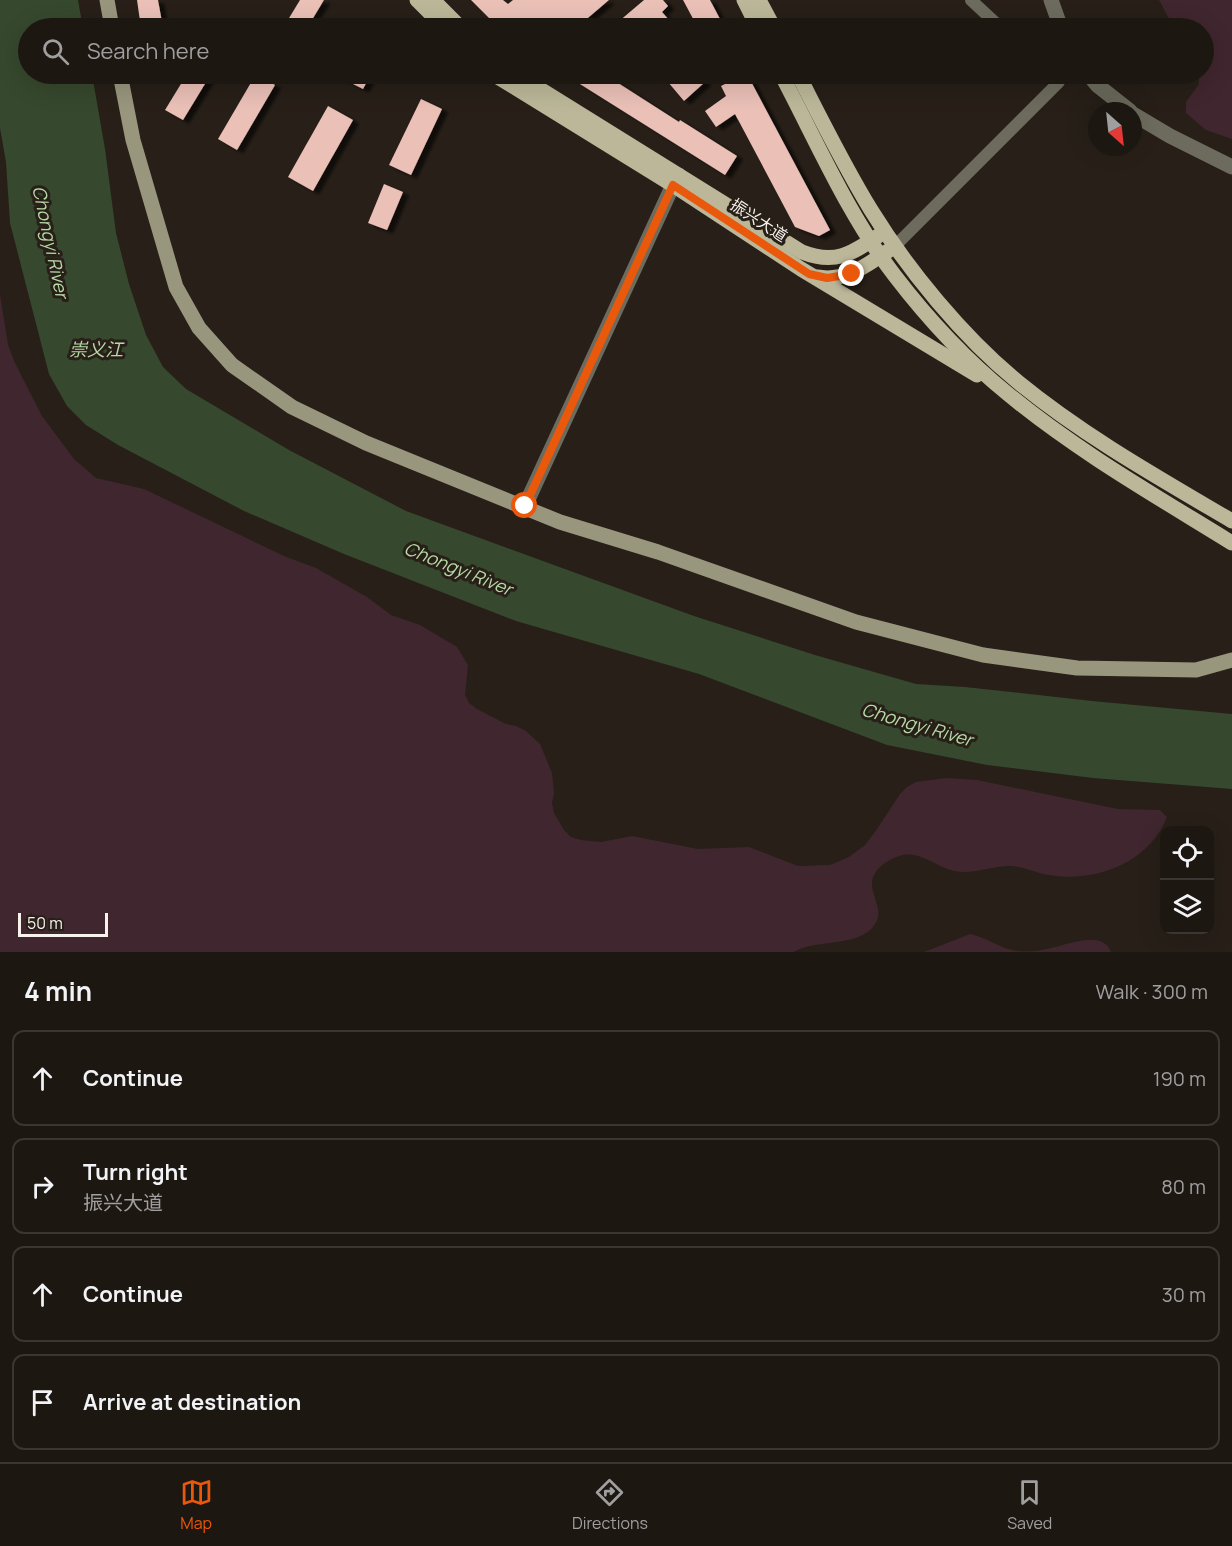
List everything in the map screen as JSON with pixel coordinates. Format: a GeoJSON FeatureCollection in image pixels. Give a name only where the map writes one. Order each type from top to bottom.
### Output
{"type":"FeatureCollection","features":[{"type":"Feature","properties":{"kind":"main road"},"geometry":{"type":"LineString","coordinates":[[107,0],[110,18]]}},
{"type":"Feature","properties":{"kind":"main road"},"geometry":{"type":"LineString","coordinates":[[417,0],[435,18]]}},
{"type":"Feature","properties":{"kind":"main road"},"geometry":{"type":"LineString","coordinates":[[433,0],[451,18]]}},
{"type":"Feature","properties":{"kind":"main road"},"geometry":{"type":"LineString","coordinates":[[744,0],[753,18]]}},
{"type":"Feature","properties":{"kind":"main road"},"geometry":{"type":"LineString","coordinates":[[759,0],[769,18]]}},
{"type":"Feature","properties":{"kind":"main road"},"geometry":{"type":"LineString","coordinates":[[122,84],[133,140],[176,287],[199,328],[232,365],[292,407],[366,443],[560,522],[658,552],[856,622],[983,655],[1077,668],[1196,670],[1232,660]]}},
{"type":"Feature","properties":{"kind":"main road","name":"振兴大道"},"geometry":{"type":"LineString","coordinates":[[510,84],[802,252],[820,258],[840,258],[871,241]]}},
{"type":"Feature","properties":{"kind":"main road","name":"振兴大道"},"geometry":{"type":"LineString","coordinates":[[531,84],[676,180],[801,269],[1008,394]]}},
{"type":"Feature","properties":{"kind":"main road"},"geometry":{"type":"LineString","coordinates":[[787,84],[843,194],[871,241],[894,275],[960,351],[1008,394],[1111,467],[1232,543]]}},
{"type":"Feature","properties":{"kind":"main road"},"geometry":{"type":"LineString","coordinates":[[803,84],[852,177],[885,231],[926,285],[972,339],[1018,382],[1118,453],[1232,521]]}},
{"type":"Feature","properties":{"kind":"main road"},"geometry":{"type":"LineString","coordinates":[[871,241],[885,231]]}},
{"type":"Feature","properties":{"kind":"main road"},"geometry":{"type":"LineString","coordinates":[[801,269],[818,277],[836,278],[852,274],[895,246]]}},
{"type":"Feature","properties":{"kind":"street"},"geometry":{"type":"LineString","coordinates":[[971,0],[990,18]]}},
{"type":"Feature","properties":{"kind":"street"},"geometry":{"type":"LineString","coordinates":[[1051,0],[1057,18]]}},
{"type":"Feature","properties":{"kind":"street"},"geometry":{"type":"LineString","coordinates":[[895,246],[1057,84]]}},
{"type":"Feature","properties":{"kind":"street"},"geometry":{"type":"LineString","coordinates":[[1096,84],[1118,102]]}},
{"type":"Feature","properties":{"kind":"street"},"geometry":{"type":"LineString","coordinates":[[1142,119],[1170,136],[1232,167]]}},
{"type":"Feature","properties":{"kind":"street"},"geometry":{"type":"LineString","coordinates":[[525,506],[676,180]]}},
{"type":"Feature","properties":{"kind":"shaded area"},"geometry":{"type":"Polygon","coordinates":[[[1159,0],[1232,0],[1232,139],[1206,130],[1186,113],[1186,102],[1199,84],[1214,84],[1214,18],[1169,18],[1159,0]]]}},
{"type":"Feature","properties":{"kind":"shaded area"},"geometry":{"type":"Polygon","coordinates":[[[0,294],[8,345],[15,363],[42,416],[74,459],[96,478],[144,489],[284,556],[316,568],[367,597],[391,615],[420,625],[457,647],[468,665],[465,695],[469,703],[506,724],[526,731],[540,744],[552,773],[554,813],[571,837],[601,842],[632,836],[698,849],[749,847],[798,866],[830,865],[849,857],[865,845],[907,787],[916,782],[946,778],[977,780],[1118,809],[1160,810],[1167,817],[1162,826],[1160,826],[1159,833],[1134,858],[1102,872],[1084,876],[1049,875],[1009,866],[961,872],[947,869],[916,856],[896,857],[881,866],[874,875],[872,888],[878,914],[871,929],[851,939],[815,945],[794,952],[0,952],[0,294]]]}},
{"type":"Feature","properties":{"kind":"shaded area"},"geometry":{"type":"Polygon","coordinates":[[[970,934],[1018,951],[1042,950],[1090,940],[1106,945],[1111,952],[924,952],[970,934]]]}},
{"type":"Feature","properties":{"kind":"water","name":"崇义江"},"geometry":{"type":"Polygon","coordinates":[[[0,0],[78,0],[81,18],[18,18],[18,84],[94,84],[116,233],[129,284],[146,335],[163,367],[186,389],[289,450],[406,511],[694,616],[815,655],[916,684],[1232,714],[1232,789],[1093,778],[987,765],[887,745],[699,674],[516,621],[344,554],[244,511],[118,445],[86,425],[67,406],[49,374],[10,223],[6,162],[0,128],[0,0]]]}},
{"type":"Feature","properties":{"kind":"building"},"geometry":{"type":"Polygon","coordinates":[[[137,0],[158,0],[161,18],[140,18],[137,0]]]}},
{"type":"Feature","properties":{"kind":"building"},"geometry":{"type":"Polygon","coordinates":[[[300,0],[324,0],[313,18],[289,18],[300,0]]]}},
{"type":"Feature","properties":{"kind":"building"},"geometry":{"type":"Polygon","coordinates":[[[471,0],[503,0],[508,4],[513,0],[609,0],[588,18],[489,18],[471,0]]]}},
{"type":"Feature","properties":{"kind":"building"},"geometry":{"type":"Polygon","coordinates":[[[644,0],[663,0],[668,6],[662,12],[667,18],[623,18],[644,0]]]}},
{"type":"Feature","properties":{"kind":"building"},"geometry":{"type":"Polygon","coordinates":[[[683,0],[710,0],[719,18],[693,18],[683,0]]]}},
{"type":"Feature","properties":{"kind":"building"},"geometry":{"type":"Polygon","coordinates":[[[181,84],[205,84],[183,120],[165,110],[181,84]]]}},
{"type":"Feature","properties":{"kind":"building"},"geometry":{"type":"Polygon","coordinates":[[[250,84],[275,85],[237,150],[218,139],[250,84]]]}},
{"type":"Feature","properties":{"kind":"building"},"geometry":{"type":"Polygon","coordinates":[[[353,84],[366,84],[363,89],[353,84]]]}},
{"type":"Feature","properties":{"kind":"building"},"geometry":{"type":"Polygon","coordinates":[[[580,84],[620,84],[679,122],[680,120],[737,156],[725,175],[580,84]]]}},
{"type":"Feature","properties":{"kind":"building"},"geometry":{"type":"Polygon","coordinates":[[[670,84],[703,84],[684,101],[670,84]]]}},
{"type":"Feature","properties":{"kind":"building"},"geometry":{"type":"Polygon","coordinates":[[[752,84],[830,230],[819,236],[795,227],[735,114],[716,127],[705,111],[726,96],[721,86],[752,84]]]}},
{"type":"Feature","properties":{"kind":"building"},"geometry":{"type":"Polygon","coordinates":[[[421,99],[442,109],[411,175],[389,165],[421,99]]]}},
{"type":"Feature","properties":{"kind":"building"},"geometry":{"type":"Polygon","coordinates":[[[328,106],[353,120],[313,191],[288,177],[328,106]]]}},
{"type":"Feature","properties":{"kind":"building"},"geometry":{"type":"Polygon","coordinates":[[[384,184],[403,192],[387,230],[368,223],[384,184]]]}},
{"type":"Feature","properties":{"kind":"route"},"geometry":{"type":"LineString","coordinates":[[525,506],[673,185],[809,274],[827,278],[852,274]]}},
{"type":"Feature","properties":{"kind":"water label","name":"Chongyi River"},"geometry":{"type":"Point","coordinates":[50,242]}},
{"type":"Feature","properties":{"kind":"water label","name":"Chongyi River"},"geometry":{"type":"Point","coordinates":[458,569]}},
{"type":"Feature","properties":{"kind":"water label","name":"Chongyi River"},"geometry":{"type":"Point","coordinates":[917,725]}}]}
